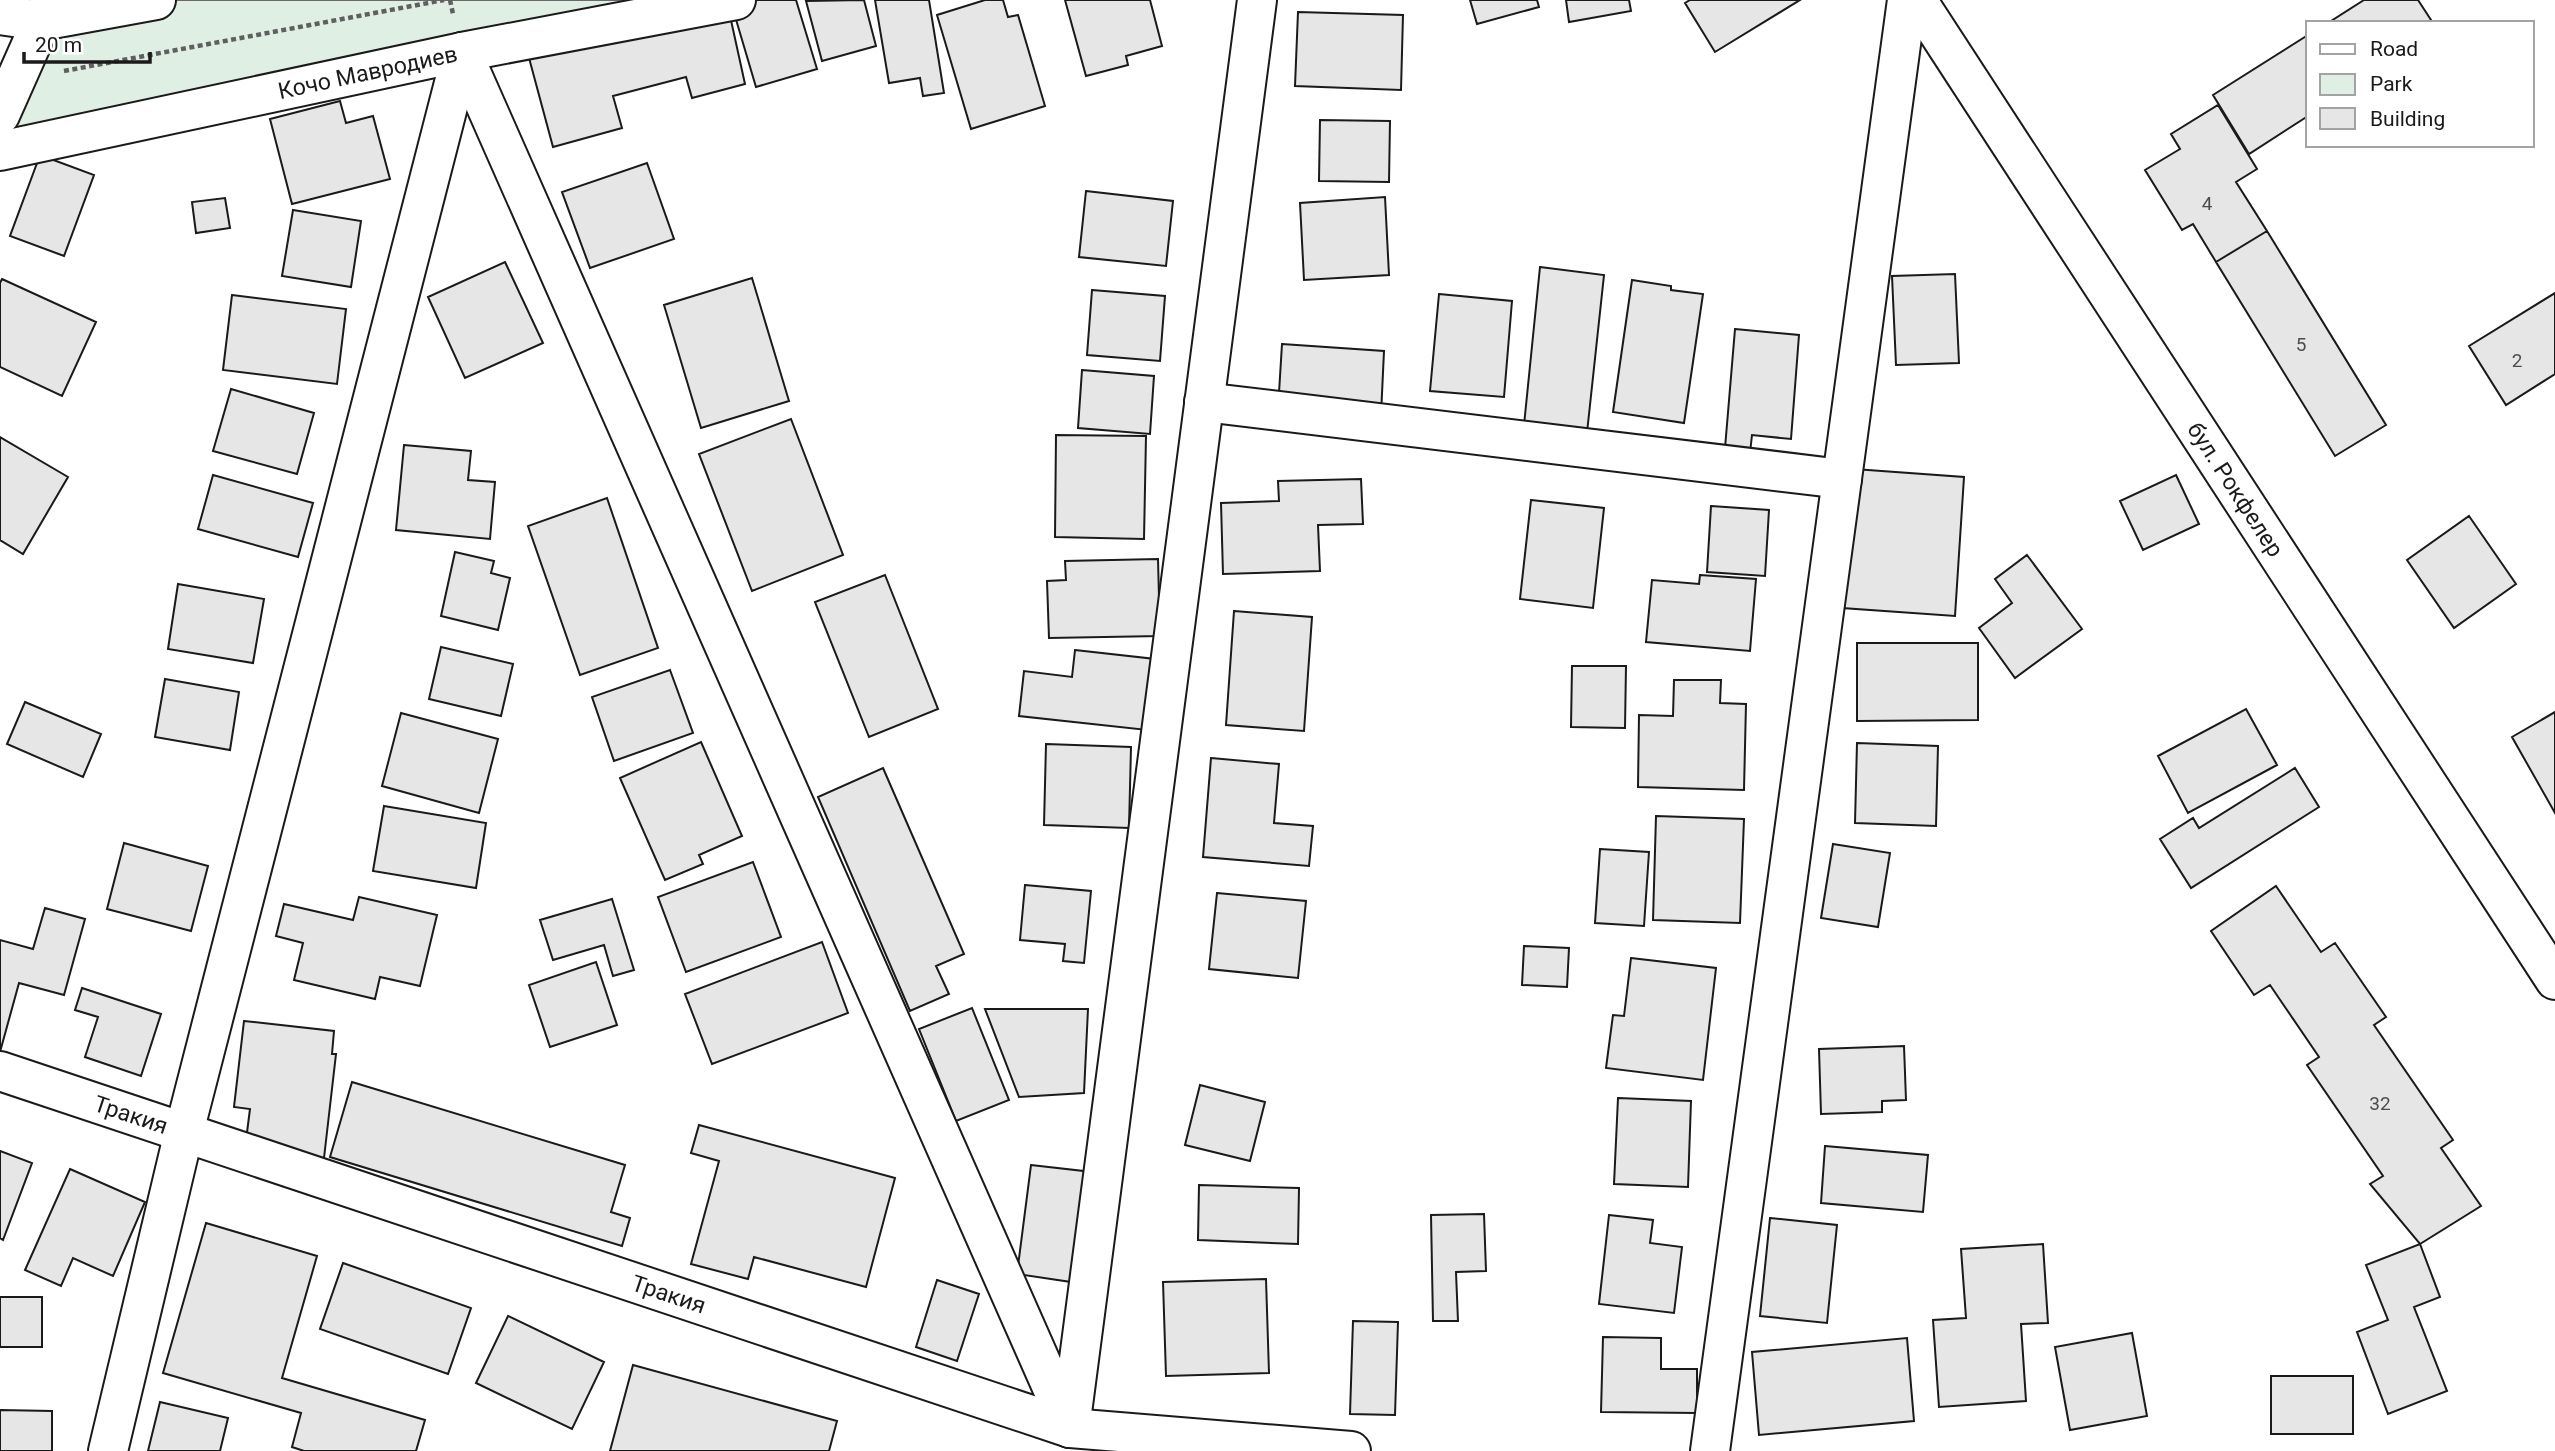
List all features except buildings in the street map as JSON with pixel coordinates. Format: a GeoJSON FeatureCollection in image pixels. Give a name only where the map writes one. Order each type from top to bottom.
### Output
{"type":"FeatureCollection","features":[{"type":"Feature","properties":{"kind":"street"},"geometry":{"type":"LineString","coordinates":[[0,15],[156,0]]}},
{"type":"Feature","properties":{"kind":"street","name":"Кочо Мавродиев"},"geometry":{"type":"LineString","coordinates":[[0,151],[462,52],[736,0]]}},
{"type":"Feature","properties":{"kind":"street"},"geometry":{"type":"LineString","coordinates":[[1069,1439],[1257,0]]}},
{"type":"Feature","properties":{"kind":"street"},"geometry":{"type":"LineString","coordinates":[[1710,1451],[1907,0]]}},
{"type":"Feature","properties":{"kind":"street","name":"бул. Рокфелер"},"geometry":{"type":"LineString","coordinates":[[1917,0],[2555,980]]}},
{"type":"Feature","properties":{"kind":"street"},"geometry":{"type":"LineString","coordinates":[[0,115],[46,10]]}},
{"type":"Feature","properties":{"kind":"street"},"geometry":{"type":"LineString","coordinates":[[108,1451],[184,1132],[462,52]]}},
{"type":"Feature","properties":{"kind":"street"},"geometry":{"type":"LineString","coordinates":[[462,52],[1069,1439]]}},
{"type":"Feature","properties":{"kind":"street"},"geometry":{"type":"LineString","coordinates":[[1204,402],[1842,479]]}},
{"type":"Feature","properties":{"kind":"street","name":"Тракия"},"geometry":{"type":"LineString","coordinates":[[0,1071],[184,1132],[1069,1439],[1350,1451]]}},
{"type":"Feature","properties":{"kind":"path"},"geometry":{"type":"LineString","coordinates":[[15,80],[444,0]]}},
{"type":"Feature","properties":{"kind":"green space"},"geometry":{"type":"Polygon","coordinates":[[[156,0],[736,0],[0,151],[41,21],[156,0]]]}}]}
